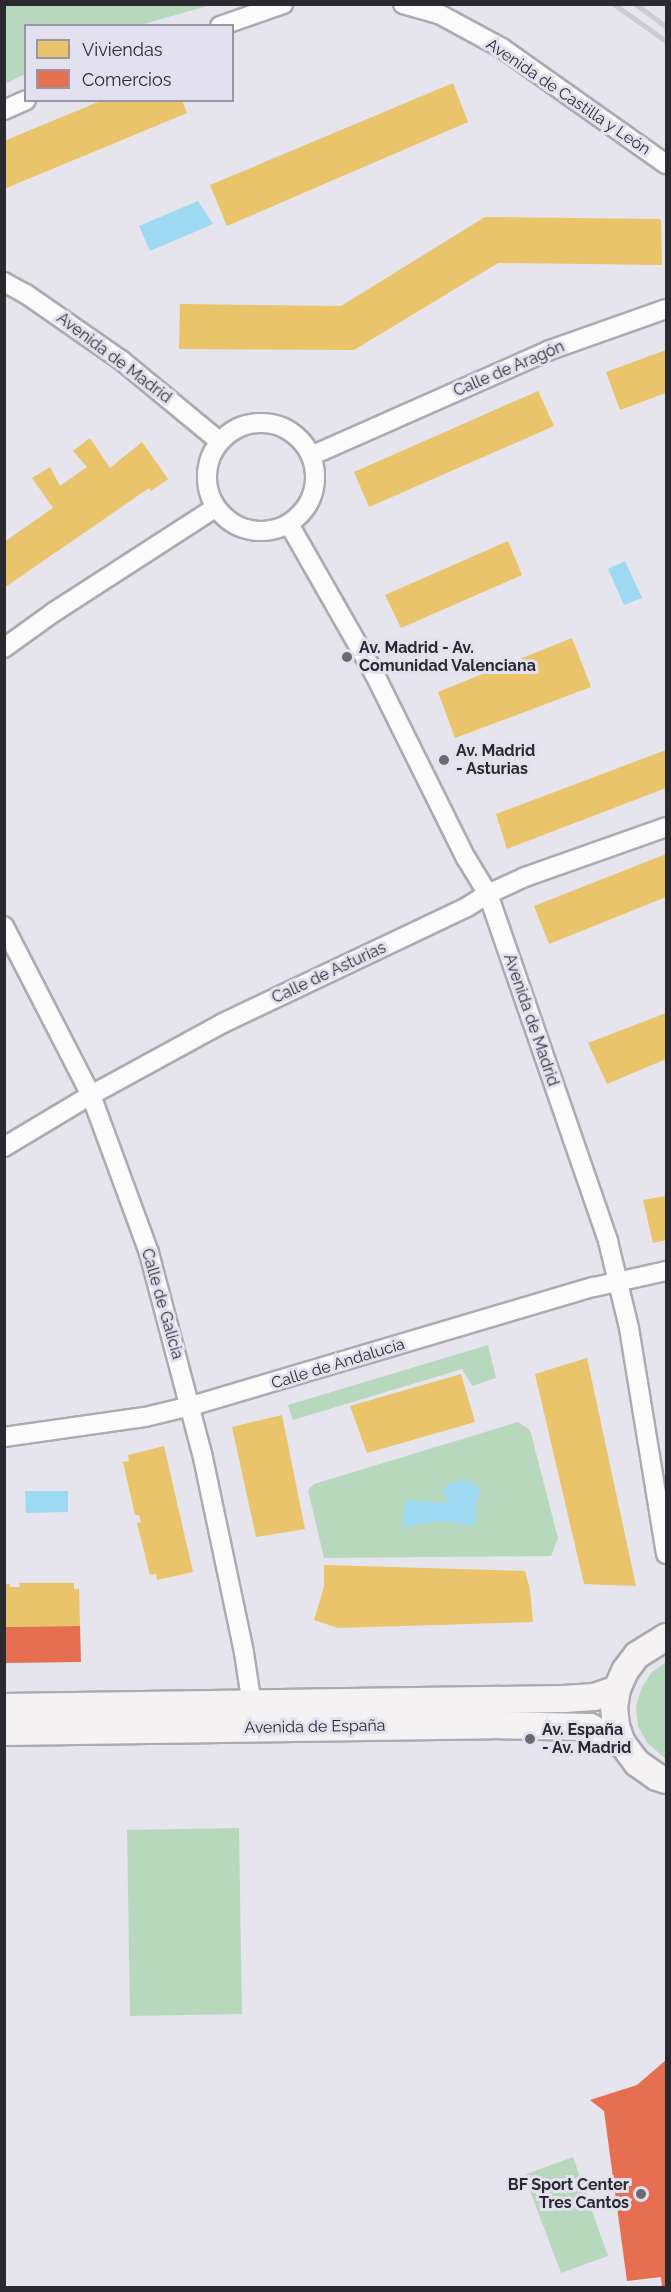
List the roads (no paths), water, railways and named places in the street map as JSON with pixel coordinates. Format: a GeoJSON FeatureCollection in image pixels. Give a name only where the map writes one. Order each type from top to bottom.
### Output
{"type":"FeatureCollection","features":[{"type":"Feature","properties":{"kind":"street"},"geometry":{"type":"LineString","coordinates":[[226,24],[283,4]]}},
{"type":"Feature","properties":{"kind":"street","name":"Avenida de Castilla y León"},"geometry":{"type":"LineString","coordinates":[[403,4],[439,14],[502,48],[666,164]]}},
{"type":"Feature","properties":{"kind":"street"},"geometry":{"type":"LineString","coordinates":[[4,110],[24,101]]}},
{"type":"Feature","properties":{"kind":"street","name":"Avenida de Madrid"},"geometry":{"type":"LineString","coordinates":[[4,282],[26,294],[121,360],[219,441]]}},
{"type":"Feature","properties":{"kind":"street","name":"Calle de Aragón"},"geometry":{"type":"LineString","coordinates":[[313,455],[550,350],[666,309]]}},
{"type":"Feature","properties":{"kind":"street"},"geometry":{"type":"LineString","coordinates":[[257,422],[275,424],[292,432],[313,455],[315,472],[312,495],[307,506],[290,524],[274,530],[256,532],[239,528],[215,508],[207,490],[206,473],[210,455],[219,441],[239,426],[257,422]]}},
{"type":"Feature","properties":{"kind":"street"},"geometry":{"type":"LineString","coordinates":[[4,648],[54,612],[215,508]]}},
{"type":"Feature","properties":{"kind":"street","name":"Avenida de Madrid"},"geometry":{"type":"LineString","coordinates":[[290,524],[374,673],[466,858],[488,894],[608,1241],[633,1350],[666,1554]]}},
{"type":"Feature","properties":{"kind":"street","name":"Calle de Asturias"},"geometry":{"type":"LineString","coordinates":[[4,1147],[91,1095],[223,1023],[467,907],[488,894],[525,877],[666,827]]}},
{"type":"Feature","properties":{"kind":"street","name":"Calle de Galicia"},"geometry":{"type":"LineString","coordinates":[[4,926],[91,1095],[149,1253],[191,1406],[244,1653],[252,1705]]}},
{"type":"Feature","properties":{"kind":"street","name":"Calle de Andalucía"},"geometry":{"type":"LineString","coordinates":[[4,1437],[145,1417],[191,1406],[618,1281],[666,1271]]}},
{"type":"Feature","properties":{"kind":"street"},"geometry":{"type":"LineString","coordinates":[[666,1634],[637,1655],[625,1671],[617,1689],[614,1707],[616,1726],[622,1743],[637,1763],[657,1777],[666,1780]]}},
{"type":"Feature","properties":{"kind":"street","name":"Avenida de España"},"geometry":{"type":"LineString","coordinates":[[4,1707],[252,1705],[574,1698],[594,1697],[617,1689]]}},
{"type":"Feature","properties":{"kind":"street","name":"Avenida de España"},"geometry":{"type":"LineString","coordinates":[[4,1732],[493,1725],[590,1727],[622,1743]]}},
{"type":"Feature","properties":{"kind":"water"},"geometry":{"type":"Polygon","coordinates":[[[198,201],[213,224],[150,251],[139,226],[198,201]]]}},
{"type":"Feature","properties":{"kind":"water"},"geometry":{"type":"Polygon","coordinates":[[[625,561],[642,598],[624,605],[608,569],[625,561]]]}},
{"type":"Feature","properties":{"kind":"water"},"geometry":{"type":"Polygon","coordinates":[[[470,1480],[481,1492],[476,1501],[475,1526],[442,1521],[402,1527],[406,1500],[449,1503],[442,1490],[452,1482],[470,1480]]]}},
{"type":"Feature","properties":{"kind":"water"},"geometry":{"type":"Polygon","coordinates":[[[25,1491],[68,1491],[68,1512],[26,1513],[25,1491]]]}},
{"type":"Feature","properties":{"kind":"railway"},"geometry":{"type":"LineString","coordinates":[[614,4],[666,41]]}},
{"type":"Feature","properties":{"kind":"railway"},"geometry":{"type":"LineString","coordinates":[[636,4],[666,27]]}},
{"type":"Feature","properties":{"kind":"place","name":"Av. Madrid - Av. Comunidad Valenciana"},"geometry":{"type":"Point","coordinates":[347,657]}},
{"type":"Feature","properties":{"kind":"place","name":"Av. Madrid - Asturias"},"geometry":{"type":"Point","coordinates":[444,760]}},
{"type":"Feature","properties":{"kind":"place","name":"Av. España - Av. Madrid"},"geometry":{"type":"Point","coordinates":[530,1739]}},
{"type":"Feature","properties":{"kind":"place","name":"BF Sport Center Tres Cantos"},"geometry":{"type":"Point","coordinates":[641,2194]}}]}
